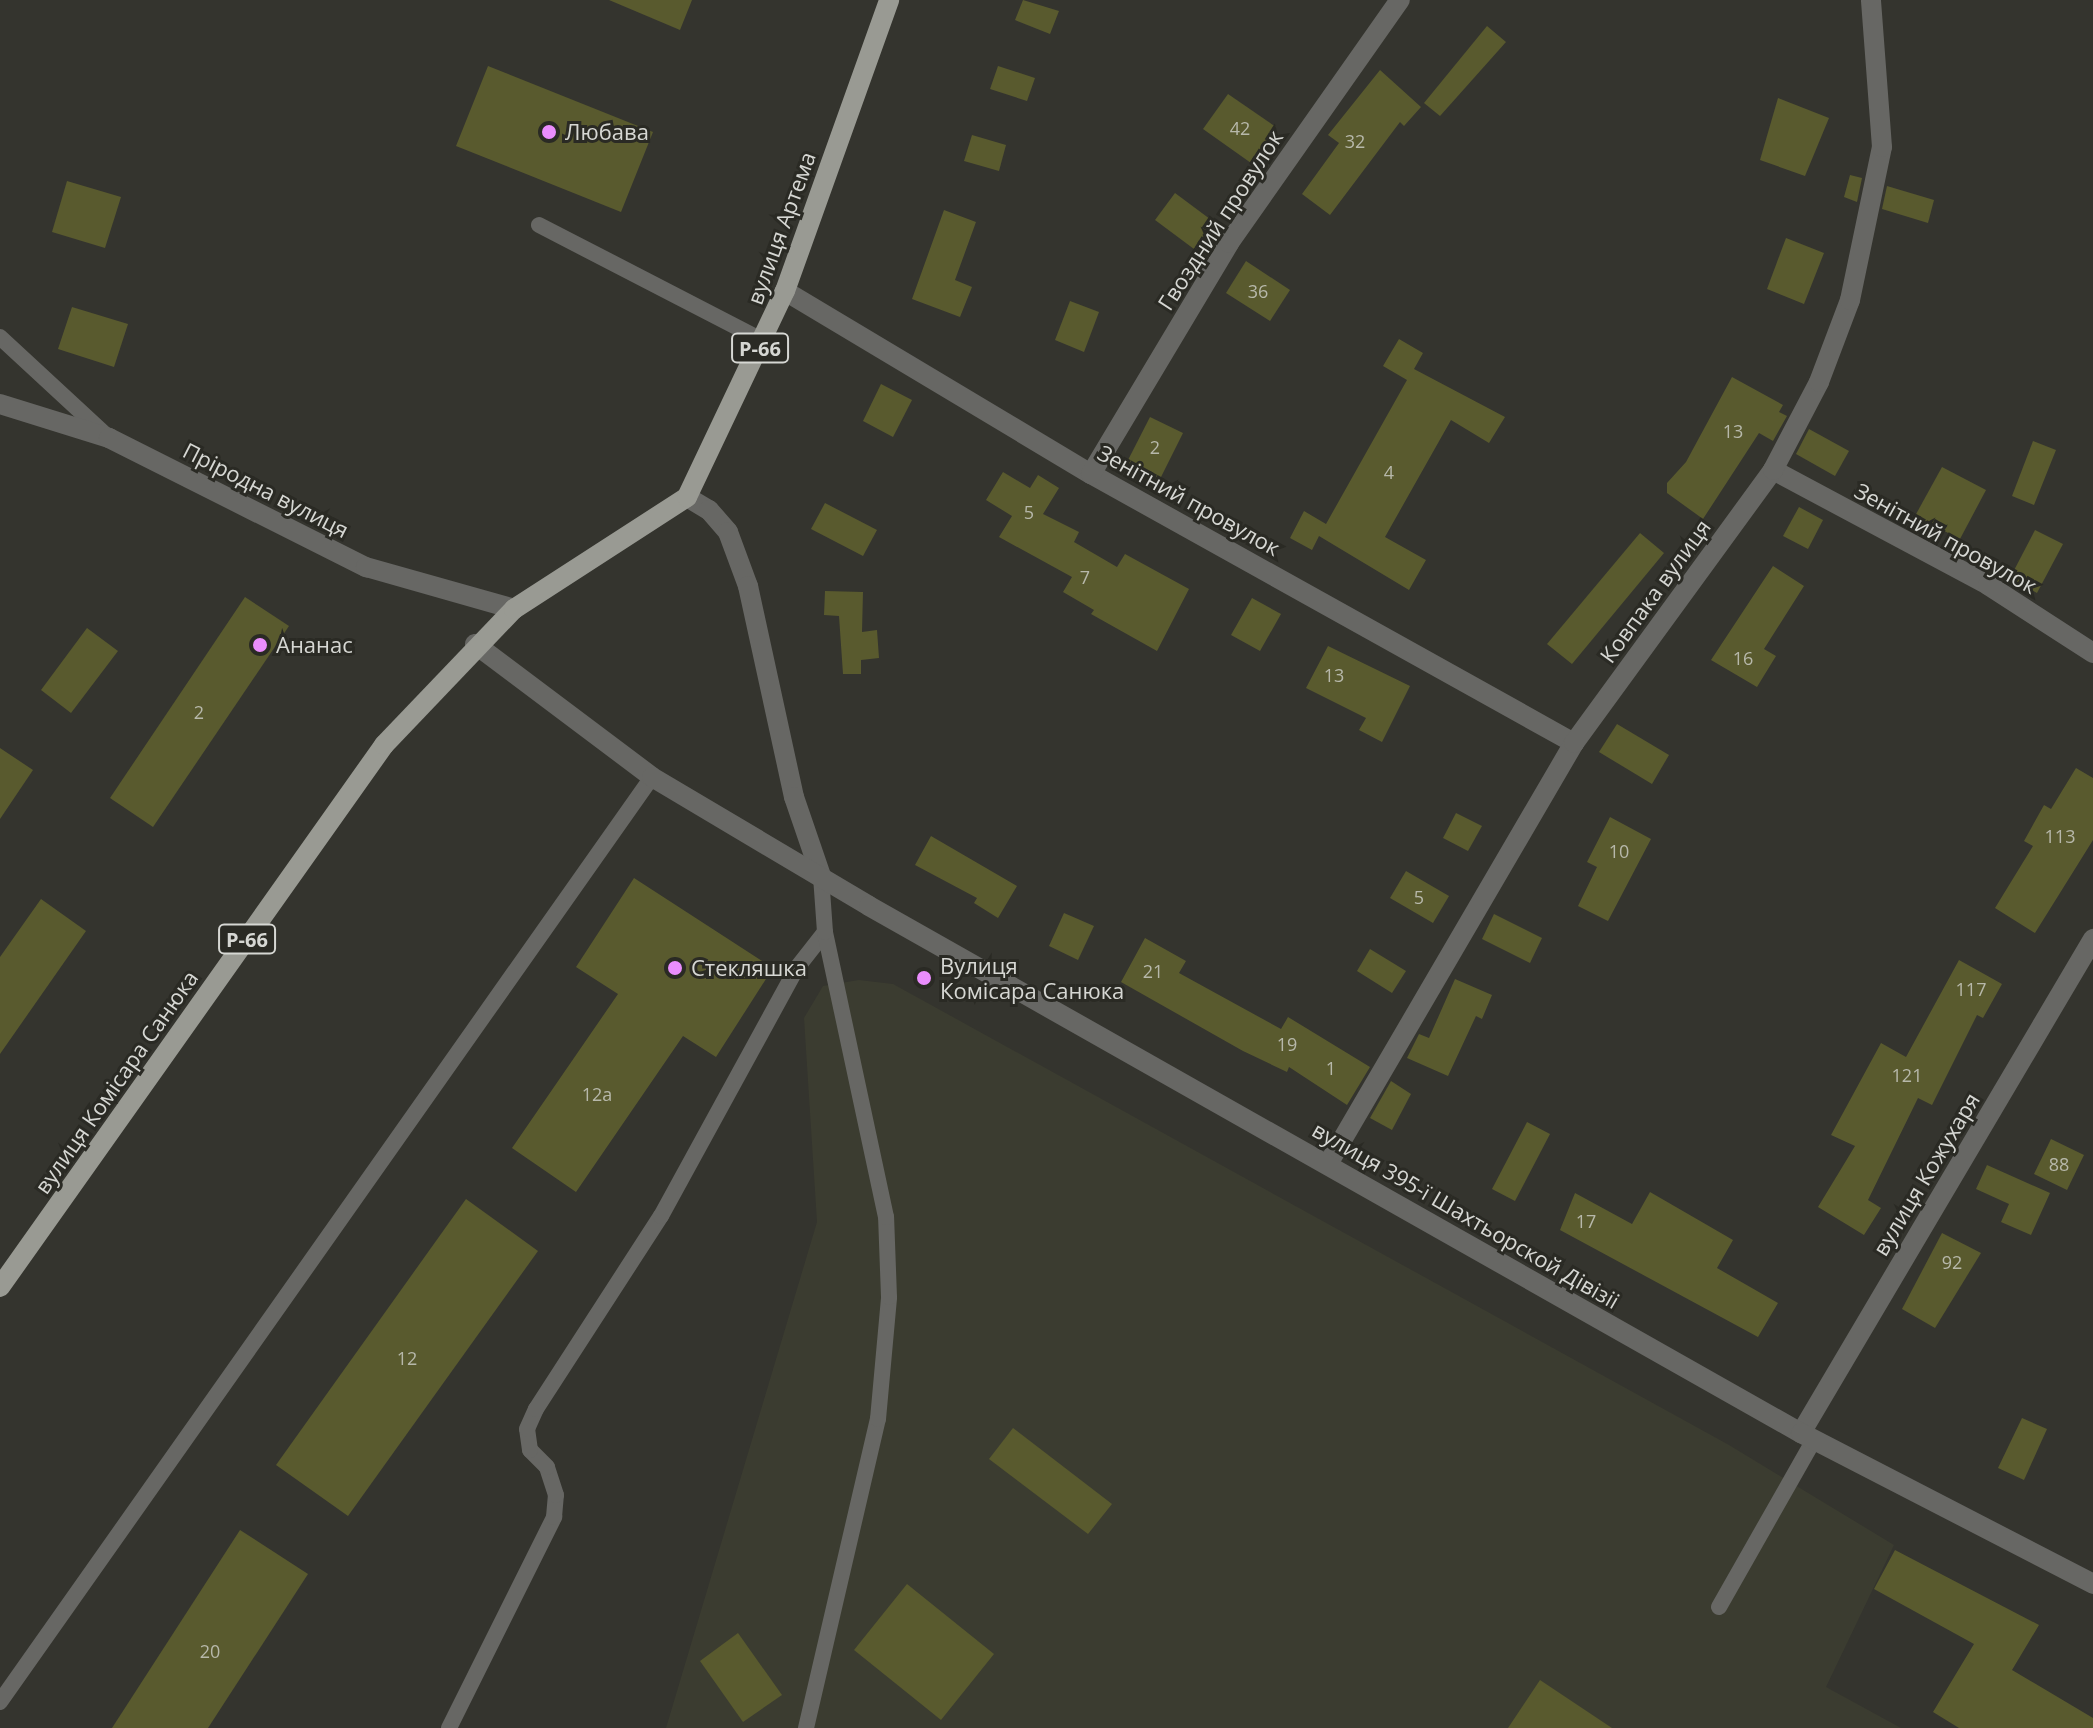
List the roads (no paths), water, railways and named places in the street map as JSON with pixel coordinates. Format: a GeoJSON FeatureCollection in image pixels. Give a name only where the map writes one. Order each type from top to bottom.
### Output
{"type":"FeatureCollection","features":[{"type":"Feature","properties":{"kind":"main road","name":"вулиця Артема"},"geometry":{"type":"LineString","coordinates":[[687,497],[764,341],[785,291],[889,0]]}},
{"type":"Feature","properties":{"kind":"main road","name":"Р-66"},"geometry":{"type":"LineString","coordinates":[[514,609],[687,497]]}},
{"type":"Feature","properties":{"kind":"main road","name":"вулиця Комісара Санюка"},"geometry":{"type":"LineString","coordinates":[[0,1287],[384,745],[475,644],[514,609]]}},
{"type":"Feature","properties":{"kind":"street","name":"Гвоздний провулок"},"geometry":{"type":"LineString","coordinates":[[1091,474],[1229,243],[1400,0]]}},
{"type":"Feature","properties":{"kind":"street","name":"Ковпака вулиця"},"geometry":{"type":"LineString","coordinates":[[1328,1164],[1574,743],[1773,470],[1824,368],[1850,300],[1882,147],[1871,0]]}},
{"type":"Feature","properties":{"kind":"street","name":"Зенітний провулок"},"geometry":{"type":"LineString","coordinates":[[785,291],[1091,474],[1574,743]]}},
{"type":"Feature","properties":{"kind":"street","name":"Пріродна вулиця"},"geometry":{"type":"LineString","coordinates":[[0,404],[109,438],[366,567],[514,609]]}},
{"type":"Feature","properties":{"kind":"street","name":"Зенітний провулок"},"geometry":{"type":"LineString","coordinates":[[1773,470],[1988,585],[2093,653]]}},
{"type":"Feature","properties":{"kind":"street"},"geometry":{"type":"LineString","coordinates":[[687,497],[709,510],[728,532],[748,586],[794,797],[821,876]]}},
{"type":"Feature","properties":{"kind":"street","name":"вулиця 395-ї Шахтьорской Дівізіі"},"geometry":{"type":"LineString","coordinates":[[475,644],[652,777],[821,876],[1807,1436],[2093,1584]]}},
{"type":"Feature","properties":{"kind":"street","name":"вулиця Кожухаря"},"geometry":{"type":"LineString","coordinates":[[1807,1436],[2093,939]]}},
{"type":"Feature","properties":{"kind":"lane"},"geometry":{"type":"LineString","coordinates":[[539,225],[764,341]]}},
{"type":"Feature","properties":{"kind":"lane"},"geometry":{"type":"LineString","coordinates":[[0,337],[109,438]]}},
{"type":"Feature","properties":{"kind":"lane"},"geometry":{"type":"LineString","coordinates":[[0,1702],[652,777]]}},
{"type":"Feature","properties":{"kind":"lane"},"geometry":{"type":"LineString","coordinates":[[806,1728],[878,1419],[889,1297],[886,1217],[825,932],[821,876]]}},
{"type":"Feature","properties":{"kind":"lane"},"geometry":{"type":"LineString","coordinates":[[449,1728],[554,1517],[556,1495],[547,1467],[530,1450],[527,1429],[536,1409],[661,1216],[796,969],[825,932]]}},
{"type":"Feature","properties":{"kind":"lane"},"geometry":{"type":"LineString","coordinates":[[1719,1607],[1807,1436]]}},
{"type":"Feature","properties":{"kind":"place","name":"Любава"},"geometry":{"type":"Point","coordinates":[549,132]}},
{"type":"Feature","properties":{"kind":"place","name":"Ананас"},"geometry":{"type":"Point","coordinates":[260,645]}},
{"type":"Feature","properties":{"kind":"place","name":"Стекляшка"},"geometry":{"type":"Point","coordinates":[675,968]}},
{"type":"Feature","properties":{"kind":"place","name":"Вулиця Комісара Санюка"},"geometry":{"type":"Point","coordinates":[924,978]}}]}
